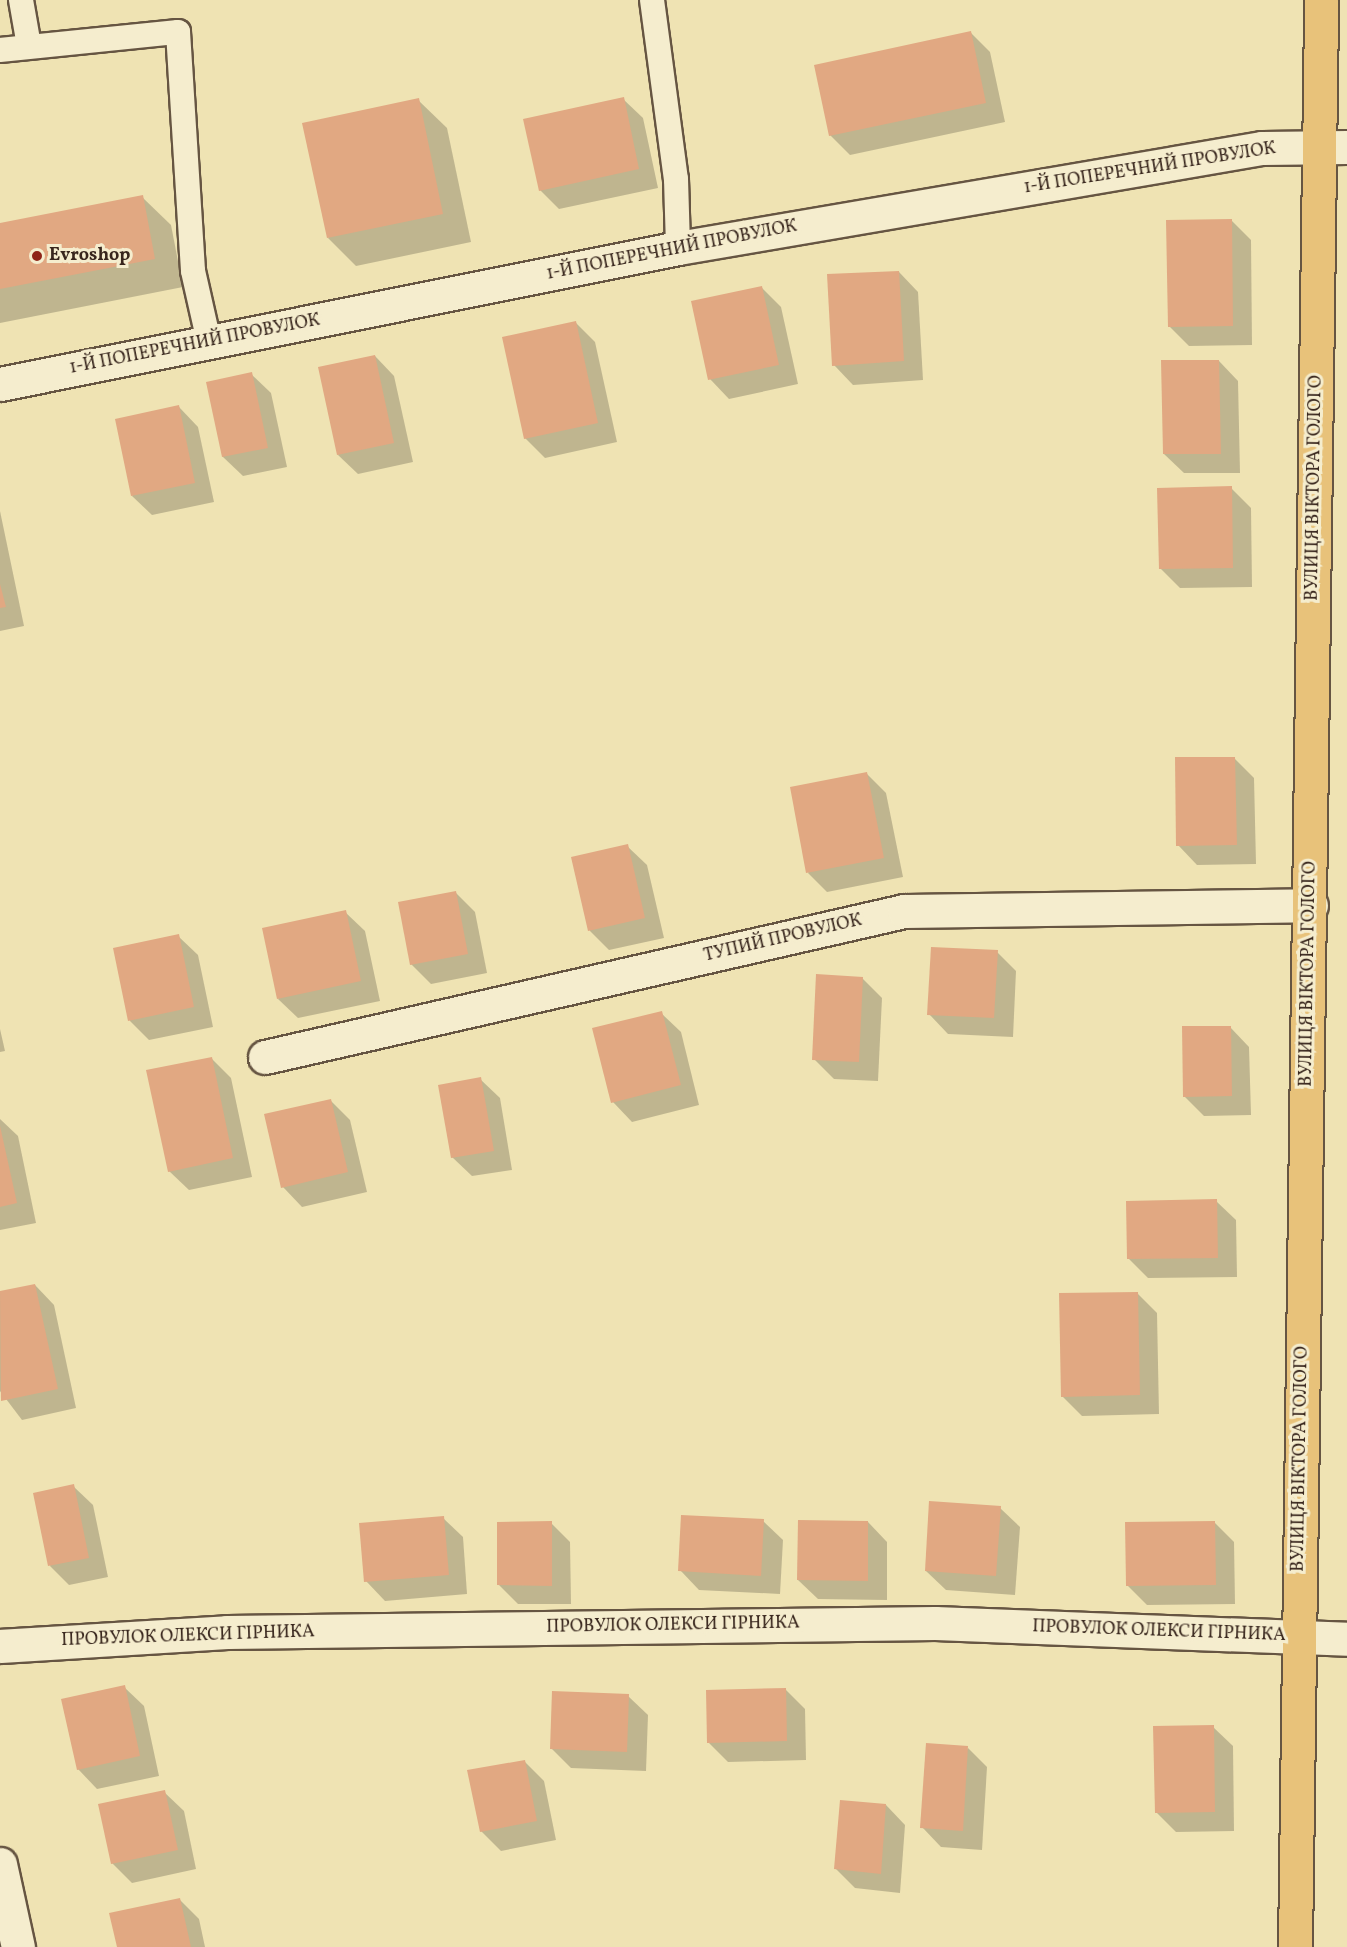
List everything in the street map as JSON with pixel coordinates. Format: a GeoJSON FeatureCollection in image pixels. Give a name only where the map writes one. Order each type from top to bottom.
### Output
{"type":"FeatureCollection","features":[{"type":"Feature","properties":{"kind":"main road","name":"ВУЛИЦЯ ВІКТОРА ГОЛОГО"},"geometry":{"type":"LineString","coordinates":[[1295,1947],[1311,905],[1333,147],[1321,0]]}},
{"type":"Feature","properties":{"kind":"street","name":"1-Й ПОПЕРЕЧНИЙ ПРОВУЛОК"},"geometry":{"type":"LineString","coordinates":[[0,384],[678,248],[1262,148],[1333,147]]}},
{"type":"Feature","properties":{"kind":"street","name":"ТУПИЙ ПРОВУЛОК"},"geometry":{"type":"LineString","coordinates":[[265,1058],[904,911],[1311,905]]}},
{"type":"Feature","properties":{"kind":"street","name":"ПРОВУЛОК ОЛЕКСИ ГІРНИКА"},"geometry":{"type":"LineString","coordinates":[[0,1646],[227,1632],[936,1623],[1347,1639]]}},
{"type":"Feature","properties":{"kind":"street"},"geometry":{"type":"LineString","coordinates":[[0,1864],[18,1947]]}},
{"type":"Feature","properties":{"kind":"lane"},"geometry":{"type":"LineString","coordinates":[[21,0],[29,46]]}},
{"type":"Feature","properties":{"kind":"lane"},"geometry":{"type":"LineString","coordinates":[[652,0],[676,179],[678,248]]}},
{"type":"Feature","properties":{"kind":"lane"},"geometry":{"type":"LineString","coordinates":[[0,50],[178,32],[193,271],[209,342]]}},
{"type":"Feature","properties":{"kind":"building"},"geometry":{"type":"Polygon","coordinates":[[[971,31],[986,103],[829,136],[814,65],[971,31]]]}},
{"type":"Feature","properties":{"kind":"building"},"geometry":{"type":"Polygon","coordinates":[[[624,97],[639,169],[539,191],[523,119],[624,97]]]}},
{"type":"Feature","properties":{"kind":"building"},"geometry":{"type":"Polygon","coordinates":[[[419,98],[443,214],[327,238],[302,123],[419,98]]]}},
{"type":"Feature","properties":{"kind":"building"},"geometry":{"type":"Polygon","coordinates":[[[143,195],[155,259],[0,289],[0,223],[143,195]]]}},
{"type":"Feature","properties":{"kind":"building"},"geometry":{"type":"Polygon","coordinates":[[[1232,219],[1233,326],[1168,327],[1166,220],[1232,219]]]}},
{"type":"Feature","properties":{"kind":"building"},"geometry":{"type":"Polygon","coordinates":[[[899,271],[904,361],[832,366],[827,274],[899,271]]]}},
{"type":"Feature","properties":{"kind":"building"},"geometry":{"type":"Polygon","coordinates":[[[762,286],[779,365],[708,380],[691,301],[762,286]]]}},
{"type":"Feature","properties":{"kind":"building"},"geometry":{"type":"Polygon","coordinates":[[[576,321],[598,423],[524,439],[502,337],[576,321]]]}},
{"type":"Feature","properties":{"kind":"building"},"geometry":{"type":"Polygon","coordinates":[[[375,355],[394,443],[337,455],[318,367],[375,355]]]}},
{"type":"Feature","properties":{"kind":"building"},"geometry":{"type":"Polygon","coordinates":[[[1161,360],[1219,360],[1221,454],[1163,454],[1161,360]]]}},
{"type":"Feature","properties":{"kind":"building"},"geometry":{"type":"Polygon","coordinates":[[[252,372],[268,448],[222,457],[206,382],[252,372]]]}},
{"type":"Feature","properties":{"kind":"building"},"geometry":{"type":"Polygon","coordinates":[[[179,405],[195,483],[131,496],[115,419],[179,405]]]}},
{"type":"Feature","properties":{"kind":"building"},"geometry":{"type":"Polygon","coordinates":[[[1232,486],[1233,568],[1159,569],[1157,488],[1232,486]]]}},
{"type":"Feature","properties":{"kind":"building"},"geometry":{"type":"Polygon","coordinates":[[[0,584],[6,607],[0,608],[0,584]]]}},
{"type":"Feature","properties":{"kind":"building"},"geometry":{"type":"Polygon","coordinates":[[[1175,757],[1235,757],[1237,845],[1176,846],[1175,757]]]}},
{"type":"Feature","properties":{"kind":"building"},"geometry":{"type":"Polygon","coordinates":[[[867,772],[884,858],[806,873],[790,787],[867,772]]]}},
{"type":"Feature","properties":{"kind":"building"},"geometry":{"type":"Polygon","coordinates":[[[628,844],[645,918],[588,931],[571,857],[628,844]]]}},
{"type":"Feature","properties":{"kind":"building"},"geometry":{"type":"Polygon","coordinates":[[[456,891],[468,954],[410,965],[398,902],[456,891]]]}},
{"type":"Feature","properties":{"kind":"building"},"geometry":{"type":"Polygon","coordinates":[[[346,910],[361,981],[277,999],[262,928],[346,910]]]}},
{"type":"Feature","properties":{"kind":"building"},"geometry":{"type":"Polygon","coordinates":[[[179,934],[194,1007],[128,1021],[113,948],[179,934]]]}},
{"type":"Feature","properties":{"kind":"building"},"geometry":{"type":"Polygon","coordinates":[[[931,947],[998,950],[994,1018],[927,1015],[931,947]]]}},
{"type":"Feature","properties":{"kind":"building"},"geometry":{"type":"Polygon","coordinates":[[[816,974],[863,977],[859,1062],[812,1060],[816,974]]]}},
{"type":"Feature","properties":{"kind":"building"},"geometry":{"type":"Polygon","coordinates":[[[662,1011],[681,1085],[611,1103],[592,1028],[662,1011]]]}},
{"type":"Feature","properties":{"kind":"building"},"geometry":{"type":"Polygon","coordinates":[[[1182,1026],[1231,1026],[1232,1096],[1183,1097],[1182,1026]]]}},
{"type":"Feature","properties":{"kind":"building"},"geometry":{"type":"Polygon","coordinates":[[[212,1057],[233,1158],[168,1172],[146,1070],[212,1057]]]}},
{"type":"Feature","properties":{"kind":"building"},"geometry":{"type":"Polygon","coordinates":[[[481,1077],[494,1151],[451,1158],[438,1085],[481,1077]]]}},
{"type":"Feature","properties":{"kind":"building"},"geometry":{"type":"Polygon","coordinates":[[[331,1099],[348,1172],[281,1188],[264,1114],[331,1099]]]}},
{"type":"Feature","properties":{"kind":"building"},"geometry":{"type":"Polygon","coordinates":[[[0,1126],[17,1203],[0,1207],[0,1126]]]}},
{"type":"Feature","properties":{"kind":"building"},"geometry":{"type":"Polygon","coordinates":[[[1217,1199],[1218,1258],[1127,1259],[1126,1201],[1217,1199]]]}},
{"type":"Feature","properties":{"kind":"building"},"geometry":{"type":"Polygon","coordinates":[[[35,1284],[58,1389],[1,1401],[0,1291],[35,1284]]]}},
{"type":"Feature","properties":{"kind":"building"},"geometry":{"type":"Polygon","coordinates":[[[1138,1292],[1140,1395],[1061,1397],[1059,1293],[1138,1292]]]}},
{"type":"Feature","properties":{"kind":"building"},"geometry":{"type":"Polygon","coordinates":[[[74,1484],[89,1558],[48,1566],[33,1493],[74,1484]]]}},
{"type":"Feature","properties":{"kind":"building"},"geometry":{"type":"Polygon","coordinates":[[[929,1501],[1001,1506],[996,1576],[925,1571],[929,1501]]]}},
{"type":"Feature","properties":{"kind":"building"},"geometry":{"type":"Polygon","coordinates":[[[681,1515],[764,1519],[761,1576],[678,1571],[681,1515]]]}},
{"type":"Feature","properties":{"kind":"building"},"geometry":{"type":"Polygon","coordinates":[[[444,1516],[449,1575],[364,1582],[359,1523],[444,1516]]]}},
{"type":"Feature","properties":{"kind":"building"},"geometry":{"type":"Polygon","coordinates":[[[798,1520],[868,1521],[868,1581],[797,1580],[798,1520]]]}},
{"type":"Feature","properties":{"kind":"building"},"geometry":{"type":"Polygon","coordinates":[[[552,1521],[552,1586],[497,1585],[497,1522],[552,1521]]]}},
{"type":"Feature","properties":{"kind":"building"},"geometry":{"type":"Polygon","coordinates":[[[1215,1521],[1216,1585],[1126,1586],[1125,1522],[1215,1521]]]}},
{"type":"Feature","properties":{"kind":"building"},"geometry":{"type":"Polygon","coordinates":[[[125,1685],[140,1756],[77,1770],[61,1699],[125,1685]]]}},
{"type":"Feature","properties":{"kind":"building"},"geometry":{"type":"Polygon","coordinates":[[[786,1688],[787,1741],[707,1743],[706,1690],[786,1688]]]}},
{"type":"Feature","properties":{"kind":"building"},"geometry":{"type":"Polygon","coordinates":[[[552,1691],[629,1694],[627,1752],[550,1749],[552,1691]]]}},
{"type":"Feature","properties":{"kind":"building"},"geometry":{"type":"Polygon","coordinates":[[[1214,1725],[1215,1812],[1155,1813],[1153,1726],[1214,1725]]]}},
{"type":"Feature","properties":{"kind":"building"},"geometry":{"type":"Polygon","coordinates":[[[926,1743],[968,1746],[963,1831],[920,1828],[926,1743]]]}},
{"type":"Feature","properties":{"kind":"building"},"geometry":{"type":"Polygon","coordinates":[[[525,1760],[537,1821],[480,1832],[467,1770],[525,1760]]]}},
{"type":"Feature","properties":{"kind":"building"},"geometry":{"type":"Polygon","coordinates":[[[165,1790],[178,1850],[111,1864],[98,1804],[165,1790]]]}},
{"type":"Feature","properties":{"kind":"building"},"geometry":{"type":"Polygon","coordinates":[[[840,1800],[886,1804],[881,1874],[834,1869],[840,1800]]]}},
{"type":"Feature","properties":{"kind":"building"},"geometry":{"type":"Polygon","coordinates":[[[180,1898],[191,1947],[117,1947],[109,1913],[180,1898]]]}},
{"type":"Feature","properties":{"kind":"place","name":"Evroshop"},"geometry":{"type":"Point","coordinates":[37,256]}}]}
